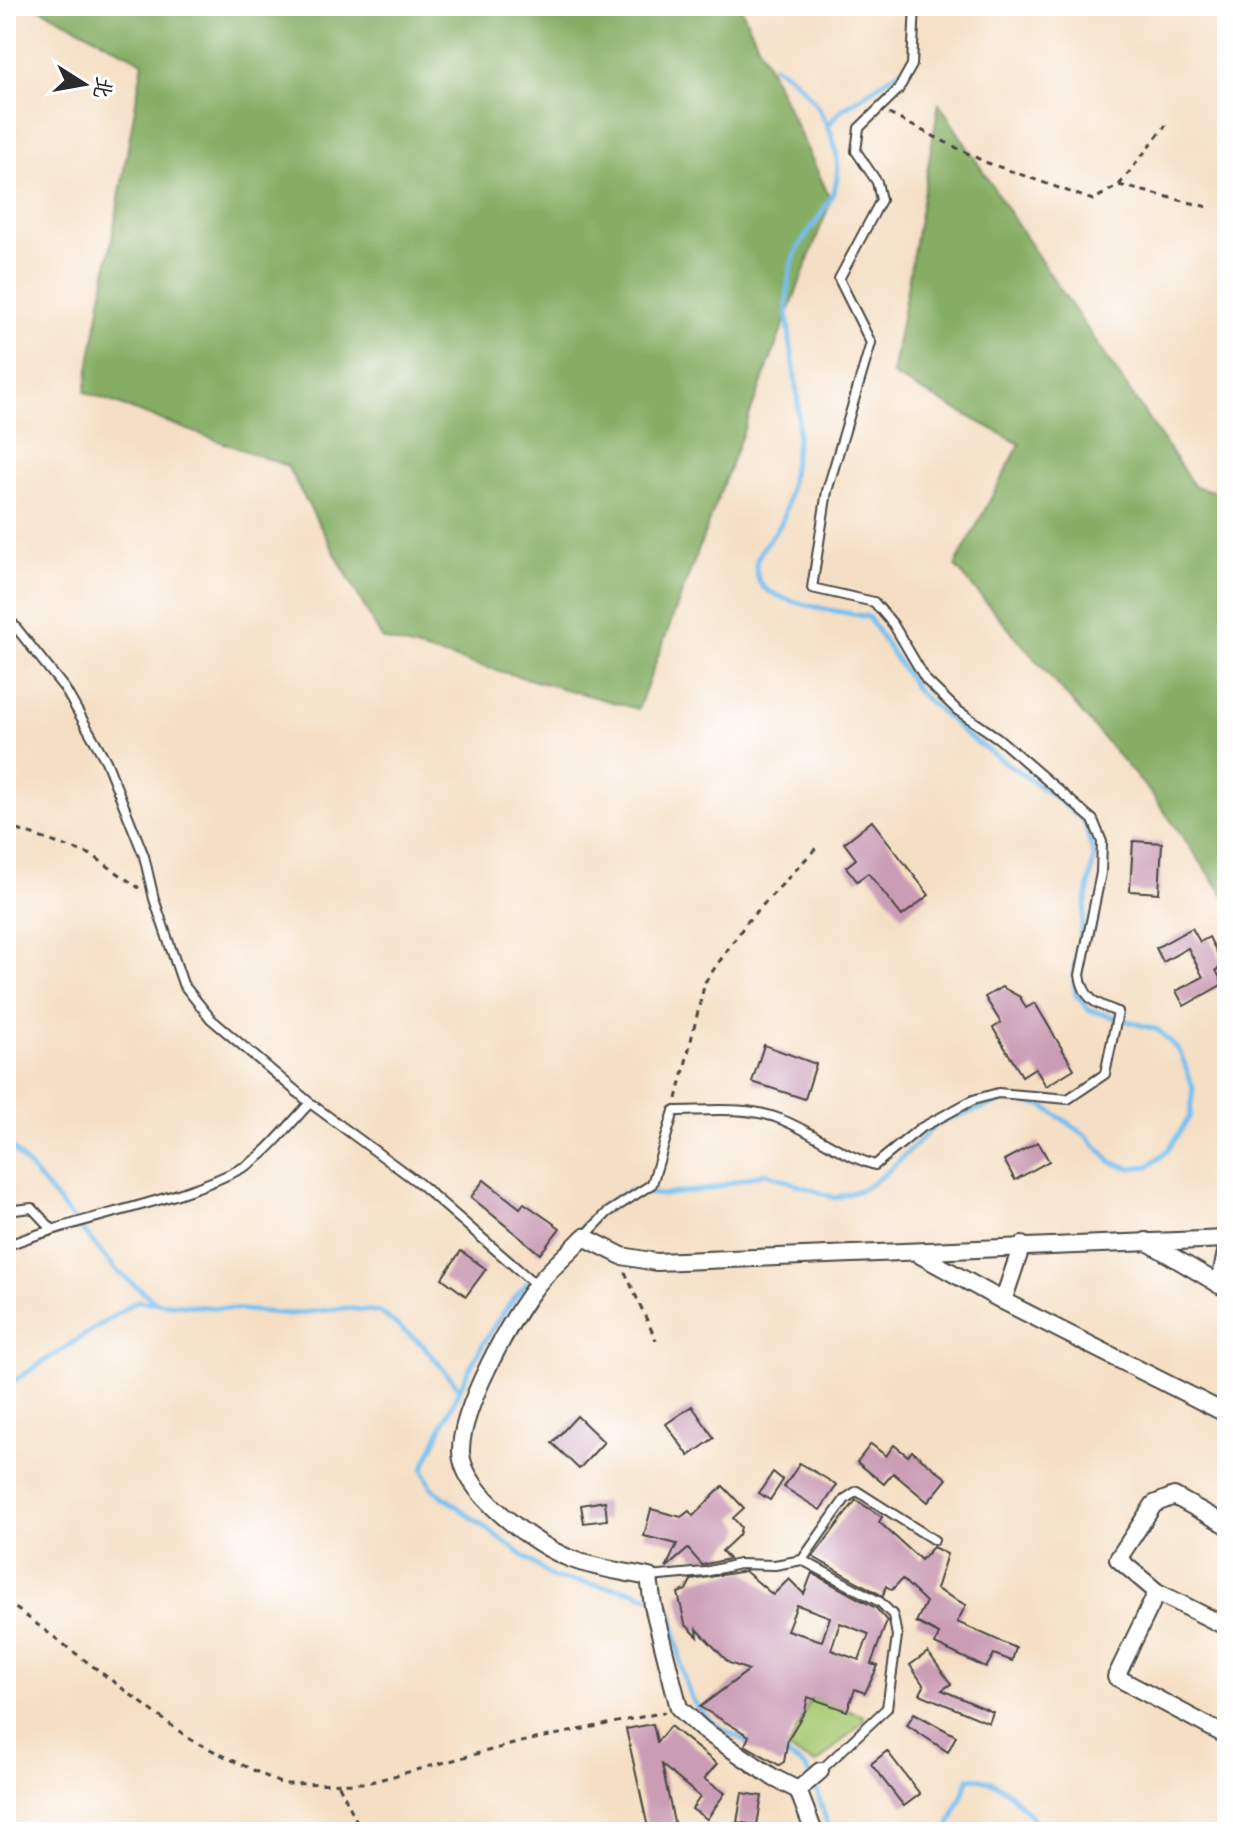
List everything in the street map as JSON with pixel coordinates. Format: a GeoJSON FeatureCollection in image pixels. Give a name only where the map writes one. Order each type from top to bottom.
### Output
{"type":"FeatureCollection","features":[{"type":"Feature","properties":{"kind":"street"},"geometry":{"type":"LineString","coordinates":[[802,1786],[774,1778],[702,1729],[679,1708],[649,1580],[573,1560],[540,1544],[489,1502],[468,1476],[461,1452],[472,1406],[491,1363],[537,1286],[584,1237],[622,1256],[656,1262],[919,1254],[1022,1245],[1227,1239]]}},
{"type":"Feature","properties":{"kind":"street"},"geometry":{"type":"LineString","coordinates":[[1144,1240],[1223,1287],[1227,1248]]}},
{"type":"Feature","properties":{"kind":"street"},"geometry":{"type":"LineString","coordinates":[[1003,1301],[1022,1245]]}},
{"type":"Feature","properties":{"kind":"street"},"geometry":{"type":"LineString","coordinates":[[919,1254],[1003,1301],[1227,1414]]}},
{"type":"Feature","properties":{"kind":"street"},"geometry":{"type":"LineString","coordinates":[[1227,1525],[1174,1496],[1154,1504],[1118,1559],[1157,1592],[1227,1627]]}},
{"type":"Feature","properties":{"kind":"street"},"geometry":{"type":"LineString","coordinates":[[1157,1592],[1116,1677],[1227,1736]]}},
{"type":"Feature","properties":{"kind":"street"},"geometry":{"type":"LineString","coordinates":[[802,1786],[820,1771]]}},
{"type":"Feature","properties":{"kind":"street"},"geometry":{"type":"LineString","coordinates":[[802,1786],[814,1832]]}},
{"type":"Feature","properties":{"kind":"lane"},"geometry":{"type":"LineString","coordinates":[[584,1237],[607,1213],[652,1184],[674,1111],[726,1110],[777,1117],[847,1157],[875,1165],[919,1129],[973,1100],[998,1093],[1068,1099],[1105,1074],[1118,1012],[1094,1004],[1083,992],[1080,975],[1101,873],[1102,842],[1093,820],[1060,788],[957,710],[926,680],[893,624],[874,602],[812,588],[827,491],[871,343],[839,279],[881,200],[877,182],[856,151],[859,128],[874,109],[898,90],[912,65],[915,6]]}},
{"type":"Feature","properties":{"kind":"lane"},"geometry":{"type":"LineString","coordinates":[[6,615],[65,689],[106,761],[144,856],[154,899],[183,984],[211,1019],[310,1103],[420,1184],[537,1286]]}},
{"type":"Feature","properties":{"kind":"lane"},"geometry":{"type":"LineString","coordinates":[[6,1246],[51,1228],[193,1188],[247,1165],[310,1103]]}},
{"type":"Feature","properties":{"kind":"lane"},"geometry":{"type":"LineString","coordinates":[[6,1211],[32,1208],[51,1228]]}},
{"type":"Feature","properties":{"kind":"lane"},"geometry":{"type":"LineString","coordinates":[[802,1560],[845,1499],[857,1491],[934,1540]]}},
{"type":"Feature","properties":{"kind":"lane"},"geometry":{"type":"LineString","coordinates":[[649,1580],[739,1564],[775,1565],[802,1560],[880,1602],[893,1615],[897,1636],[887,1708],[820,1771]]}},
{"type":"Feature","properties":{"kind":"path"},"geometry":{"type":"LineString","coordinates":[[874,109],[904,119],[941,142],[985,162],[1076,197],[1093,200],[1119,185],[1166,125]]}},
{"type":"Feature","properties":{"kind":"path"},"geometry":{"type":"LineString","coordinates":[[1119,185],[1208,207]]}},
{"type":"Feature","properties":{"kind":"path"},"geometry":{"type":"LineString","coordinates":[[6,826],[92,855],[154,899]]}},
{"type":"Feature","properties":{"kind":"path"},"geometry":{"type":"LineString","coordinates":[[674,1111],[705,982],[757,910],[818,846]]}},
{"type":"Feature","properties":{"kind":"path"},"geometry":{"type":"LineString","coordinates":[[622,1256],[623,1268],[656,1340]]}},
{"type":"Feature","properties":{"kind":"path"},"geometry":{"type":"LineString","coordinates":[[6,1601],[191,1740],[230,1762],[282,1784],[367,1783],[521,1742],[679,1708]]}},
{"type":"Feature","properties":{"kind":"path"},"geometry":{"type":"LineString","coordinates":[[339,1785],[362,1832]]}},
{"type":"Feature","properties":{"kind":"green space"},"geometry":{"type":"Polygon","coordinates":[[[36,6],[740,6],[831,200],[638,709],[382,639],[287,466],[85,392],[143,62],[36,6]]]}},
{"type":"Feature","properties":{"kind":"green space"},"geometry":{"type":"Polygon","coordinates":[[[939,103],[1031,246],[1194,486],[1227,495],[1227,899],[1154,797],[955,566],[1020,444],[892,375],[939,103]]]}},
{"type":"Feature","properties":{"kind":"green space"},"geometry":{"type":"Polygon","coordinates":[[[811,1698],[864,1716],[863,1722],[816,1764],[788,1750],[811,1698]]]}},
{"type":"Feature","properties":{"kind":"building"},"geometry":{"type":"Polygon","coordinates":[[[872,821],[929,895],[902,916],[868,873],[857,881],[846,867],[856,859],[844,843],[872,821]]]}},
{"type":"Feature","properties":{"kind":"building"},"geometry":{"type":"Polygon","coordinates":[[[1133,841],[1162,843],[1159,893],[1130,891],[1133,841]]]}},
{"type":"Feature","properties":{"kind":"building"},"geometry":{"type":"Polygon","coordinates":[[[1192,928],[1200,942],[1209,937],[1224,966],[1216,970],[1223,984],[1184,1006],[1176,991],[1203,977],[1188,948],[1163,962],[1156,948],[1192,928]]]}},
{"type":"Feature","properties":{"kind":"building"},"geometry":{"type":"Polygon","coordinates":[[[1002,987],[1020,997],[1026,1008],[1035,1003],[1074,1069],[1046,1086],[1035,1068],[1022,1076],[993,1028],[1001,1023],[985,997],[1002,987]]]}},
{"type":"Feature","properties":{"kind":"building"},"geometry":{"type":"Polygon","coordinates":[[[764,1045],[816,1064],[805,1099],[752,1082],[764,1045]]]}},
{"type":"Feature","properties":{"kind":"building"},"geometry":{"type":"Polygon","coordinates":[[[1038,1142],[1049,1161],[1015,1180],[1004,1160],[1038,1142]]]}},
{"type":"Feature","properties":{"kind":"building"},"geometry":{"type":"Polygon","coordinates":[[[484,1180],[520,1208],[524,1203],[560,1228],[540,1254],[471,1197],[484,1180]]]}},
{"type":"Feature","properties":{"kind":"building"},"geometry":{"type":"Polygon","coordinates":[[[461,1251],[486,1269],[466,1296],[442,1278],[461,1251]]]}},
{"type":"Feature","properties":{"kind":"building"},"geometry":{"type":"Polygon","coordinates":[[[692,1406],[714,1438],[689,1456],[666,1424],[692,1406]]]}},
{"type":"Feature","properties":{"kind":"building"},"geometry":{"type":"Polygon","coordinates":[[[577,1416],[604,1442],[579,1469],[552,1443],[577,1416]]]}},
{"type":"Feature","properties":{"kind":"building"},"geometry":{"type":"Polygon","coordinates":[[[871,1444],[886,1456],[894,1445],[908,1456],[912,1451],[947,1479],[928,1502],[893,1473],[884,1484],[857,1462],[871,1444]]]}},
{"type":"Feature","properties":{"kind":"building"},"geometry":{"type":"Polygon","coordinates":[[[800,1463],[837,1485],[820,1510],[784,1487],[800,1463]]]}},
{"type":"Feature","properties":{"kind":"building"},"geometry":{"type":"Polygon","coordinates":[[[773,1472],[783,1480],[770,1500],[759,1493],[773,1472]]]}},
{"type":"Feature","properties":{"kind":"building"},"geometry":{"type":"Polygon","coordinates":[[[723,1486],[744,1508],[733,1518],[741,1527],[739,1535],[722,1551],[729,1559],[702,1565],[688,1549],[666,1568],[677,1544],[644,1536],[651,1509],[681,1517],[689,1511],[693,1516],[723,1486]]]}},
{"type":"Feature","properties":{"kind":"building"},"geometry":{"type":"Polygon","coordinates":[[[856,1500],[882,1517],[879,1522],[921,1560],[933,1547],[947,1554],[936,1589],[966,1605],[957,1622],[1016,1648],[1012,1661],[994,1654],[986,1668],[935,1644],[939,1634],[916,1622],[926,1602],[902,1579],[892,1590],[886,1586],[883,1596],[813,1557],[856,1500]]]}},
{"type":"Feature","properties":{"kind":"building"},"geometry":{"type":"Polygon","coordinates":[[[605,1501],[607,1520],[584,1523],[581,1505],[605,1501]]]}},
{"type":"Feature","properties":{"kind":"building"},"geometry":{"type":"Polygon","coordinates":[[[745,1571],[773,1595],[789,1579],[804,1594],[812,1573],[876,1608],[887,1621],[871,1664],[878,1666],[865,1693],[855,1689],[847,1711],[808,1697],[805,1711],[788,1739],[784,1762],[779,1765],[745,1745],[749,1736],[700,1707],[749,1670],[729,1663],[697,1629],[698,1637],[685,1624],[678,1593],[686,1590],[691,1580],[745,1571]],[[797,1605],[787,1630],[822,1641],[830,1617],[797,1605]],[[840,1623],[831,1650],[859,1660],[869,1634],[840,1623]]]}},
{"type":"Feature","properties":{"kind":"building"},"geometry":{"type":"Polygon","coordinates":[[[928,1652],[951,1684],[942,1690],[993,1712],[989,1723],[920,1694],[924,1686],[910,1665],[928,1652]]]}},
{"type":"Feature","properties":{"kind":"building"},"geometry":{"type":"Polygon","coordinates":[[[914,1713],[956,1736],[948,1752],[907,1725],[914,1713]]]}},
{"type":"Feature","properties":{"kind":"building"},"geometry":{"type":"Polygon","coordinates":[[[653,1724],[657,1742],[670,1726],[717,1764],[704,1779],[725,1793],[707,1819],[692,1809],[700,1797],[662,1765],[676,1832],[649,1832],[626,1729],[653,1724]]]}},
{"type":"Feature","properties":{"kind":"building"},"geometry":{"type":"Polygon","coordinates":[[[887,1751],[920,1794],[904,1806],[871,1764],[887,1751]]]}},
{"type":"Feature","properties":{"kind":"building"},"geometry":{"type":"Polygon","coordinates":[[[742,1793],[762,1796],[757,1825],[737,1822],[742,1793]]]}},
{"type":"Feature","properties":{"kind":"waterway"},"geometry":{"type":"LineString","coordinates":[[559,1251],[602,1206],[629,1191],[662,1195],[710,1189],[765,1173],[835,1198],[863,1189],[885,1174],[939,1122],[1006,1100],[1042,1105],[1087,1136],[1111,1162],[1131,1168],[1149,1166],[1168,1150],[1190,1116],[1193,1087],[1180,1052],[1158,1030],[1089,1010],[1076,995],[1073,975],[1094,857],[1084,821],[969,737],[918,692],[868,617],[793,601],[767,590],[759,581],[756,566],[759,554],[781,524],[785,511],[798,425],[787,312],[791,267],[800,246],[831,198],[838,170],[836,153],[824,118],[801,87],[774,66]]}},
{"type":"Feature","properties":{"kind":"waterway"},"geometry":{"type":"LineString","coordinates":[[827,127],[840,111],[901,70]]}},
{"type":"Feature","properties":{"kind":"waterway"},"geometry":{"type":"LineString","coordinates":[[6,1140],[118,1272],[157,1303]]}},
{"type":"Feature","properties":{"kind":"waterway"},"geometry":{"type":"LineString","coordinates":[[532,1278],[483,1344],[423,1469],[432,1488],[553,1578],[633,1591],[648,1597]]}},
{"type":"Feature","properties":{"kind":"waterway"},"geometry":{"type":"LineString","coordinates":[[6,1386],[137,1301],[290,1314],[346,1308],[380,1312],[423,1345],[459,1388]]}},
{"type":"Feature","properties":{"kind":"waterway"},"geometry":{"type":"LineString","coordinates":[[657,1600],[671,1610],[683,1674],[697,1706],[709,1720],[752,1743]]}},
{"type":"Feature","properties":{"kind":"waterway"},"geometry":{"type":"LineString","coordinates":[[780,1753],[795,1760],[812,1777],[832,1832]]}},
{"type":"Feature","properties":{"kind":"waterway"},"geometry":{"type":"LineString","coordinates":[[947,1832],[969,1778],[993,1782],[1003,1788],[1045,1832]]}}]}
